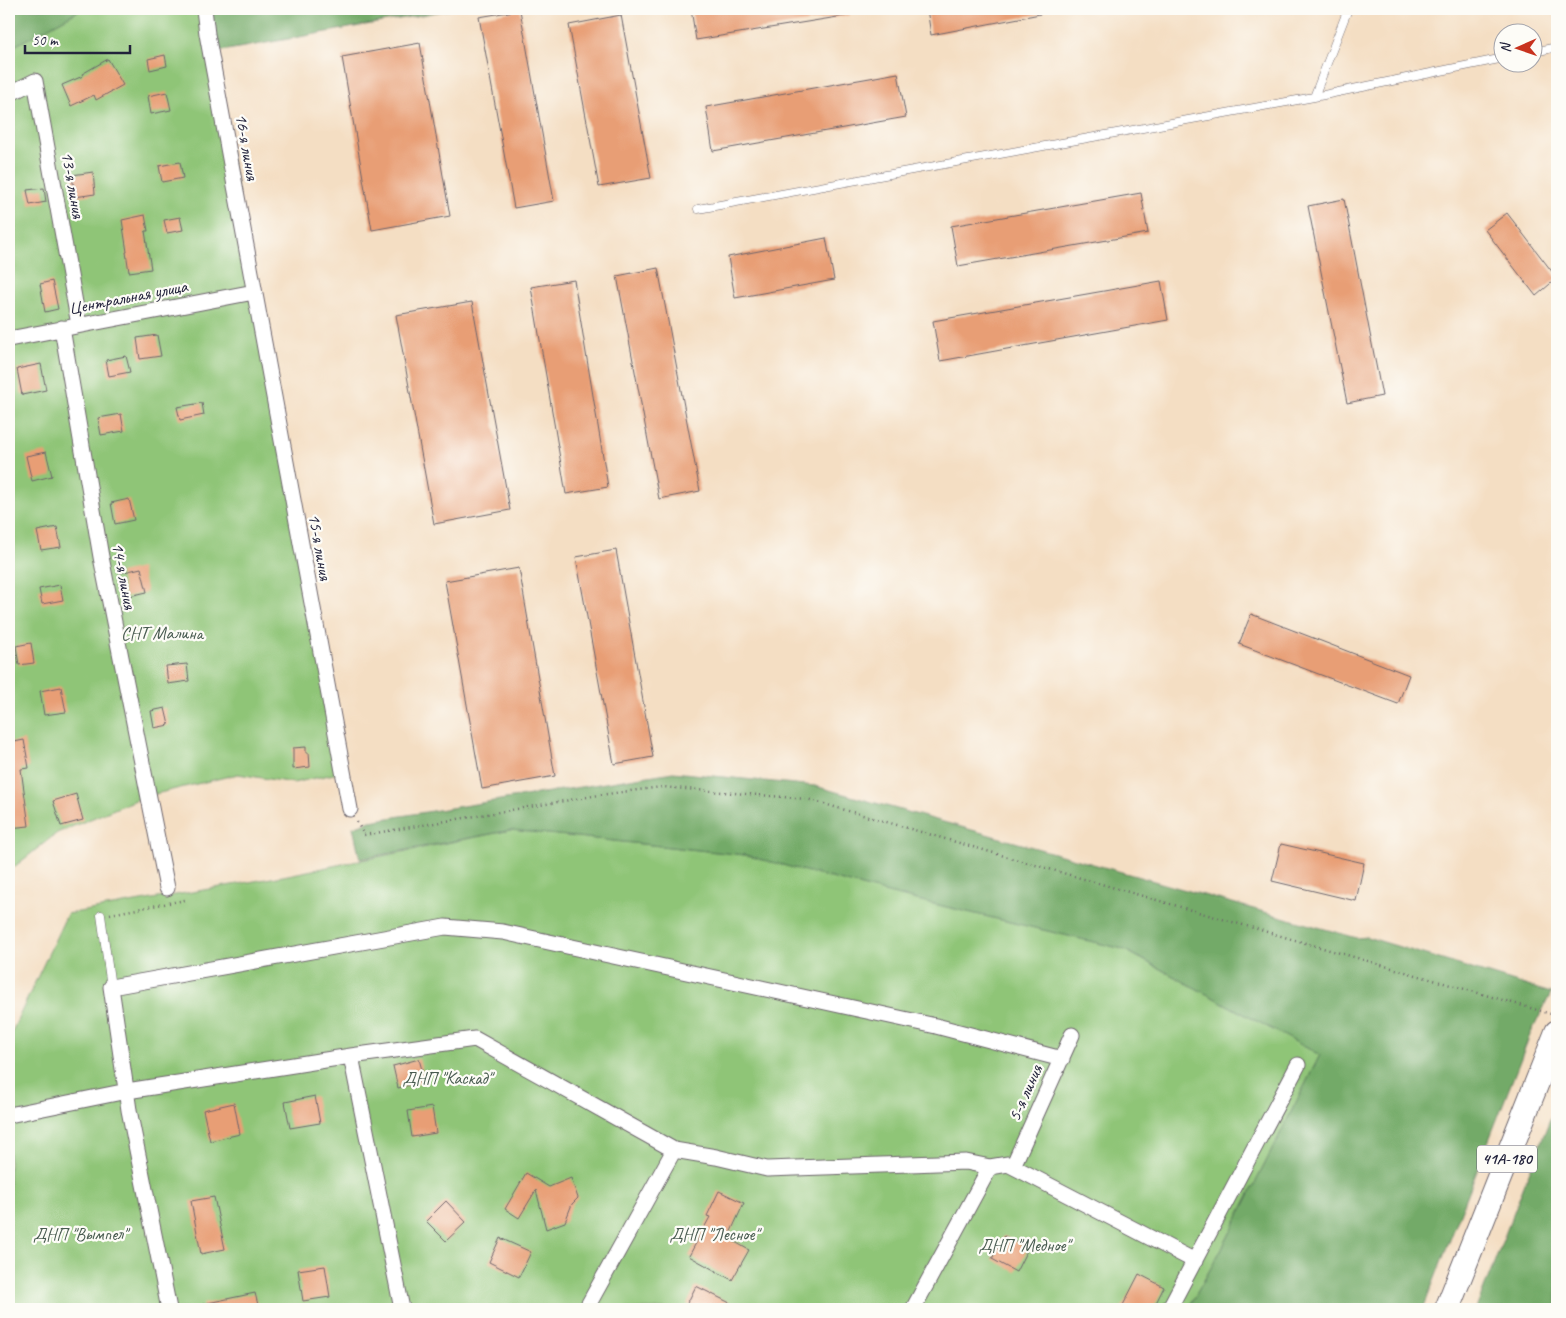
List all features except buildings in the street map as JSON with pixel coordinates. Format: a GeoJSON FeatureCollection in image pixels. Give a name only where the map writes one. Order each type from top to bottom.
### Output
{"type":"FeatureCollection","features":[{"type":"Feature","properties":{"kind":"main road","name":"41А-180"},"geometry":{"type":"LineString","coordinates":[[1447,1309],[1557,1032]]}},
{"type":"Feature","properties":{"kind":"street","name":"16-я линия"},"geometry":{"type":"LineString","coordinates":[[204,9],[254,292]]}},
{"type":"Feature","properties":{"kind":"street","name":"13-я линия"},"geometry":{"type":"LineString","coordinates":[[9,94],[35,81],[79,325]]}},
{"type":"Feature","properties":{"kind":"street","name":"Центральная улица"},"geometry":{"type":"LineString","coordinates":[[9,339],[254,292]]}},
{"type":"Feature","properties":{"kind":"street","name":"15-я линия"},"geometry":{"type":"LineString","coordinates":[[254,292],[350,809]]}},
{"type":"Feature","properties":{"kind":"street","name":"14-я линия"},"geometry":{"type":"LineString","coordinates":[[62,328],[101,557],[166,888]]}},
{"type":"Feature","properties":{"kind":"street"},"geometry":{"type":"LineString","coordinates":[[169,1309],[129,1110],[111,987],[445,927],[503,932],[936,1026],[1062,1059]]}},
{"type":"Feature","properties":{"kind":"street","name":"5-я линия"},"geometry":{"type":"LineString","coordinates":[[1013,1166],[1072,1035]]}},
{"type":"Feature","properties":{"kind":"street"},"geometry":{"type":"LineString","coordinates":[[9,1115],[127,1091],[474,1038],[674,1150],[716,1156],[767,1169],[966,1162],[990,1167],[1008,1164],[1194,1260]]}},
{"type":"Feature","properties":{"kind":"street"},"geometry":{"type":"LineString","coordinates":[[350,1056],[402,1309]]}},
{"type":"Feature","properties":{"kind":"street"},"geometry":{"type":"LineString","coordinates":[[1169,1309],[1298,1065]]}},
{"type":"Feature","properties":{"kind":"street"},"geometry":{"type":"LineString","coordinates":[[586,1309],[674,1150]]}},
{"type":"Feature","properties":{"kind":"street"},"geometry":{"type":"LineString","coordinates":[[913,1309],[990,1167]]}},
{"type":"Feature","properties":{"kind":"lane"},"geometry":{"type":"LineString","coordinates":[[1314,97],[1348,9]]}},
{"type":"Feature","properties":{"kind":"lane"},"geometry":{"type":"LineString","coordinates":[[1544,50],[1557,47]]}},
{"type":"Feature","properties":{"kind":"lane"},"geometry":{"type":"LineString","coordinates":[[698,209],[1314,97],[1494,60]]}},
{"type":"Feature","properties":{"kind":"lane"},"geometry":{"type":"LineString","coordinates":[[101,915],[111,987]]}},
{"type":"Feature","properties":{"kind":"path"},"geometry":{"type":"LineString","coordinates":[[350,809],[364,835],[599,795],[662,787],[807,799],[1557,1016]]}},
{"type":"Feature","properties":{"kind":"path"},"geometry":{"type":"LineString","coordinates":[[101,915],[185,900]]}},
{"type":"Feature","properties":{"kind":"green space"},"geometry":{"type":"Polygon","coordinates":[[[9,9],[82,9],[9,49],[9,9]]]}},
{"type":"Feature","properties":{"kind":"green space","name":"СНТ Малина"},"geometry":{"type":"Polygon","coordinates":[[[82,9],[204,9],[343,772],[293,783],[238,774],[143,797],[57,833],[9,871],[9,49],[82,9]]]}},
{"type":"Feature","properties":{"kind":"green space"},"geometry":{"type":"Polygon","coordinates":[[[204,9],[454,9],[222,51],[207,34],[204,9]]]}},
{"type":"Feature","properties":{"kind":"green space"},"geometry":{"type":"Polygon","coordinates":[[[673,772],[815,786],[1357,938],[1367,937],[1551,993],[1530,1035],[1423,1309],[1188,1309],[1227,1239],[1320,1055],[1123,949],[888,893],[745,855],[511,830],[360,859],[353,827],[370,821],[673,772]]]}},
{"type":"Feature","properties":{"kind":"green space","name":"ДНП \"Каскад\""},"geometry":{"type":"Polygon","coordinates":[[[511,830],[745,855],[888,893],[1123,949],[1320,1055],[1227,1239],[1188,1309],[9,1309],[9,1038],[67,914],[283,876],[511,830]]]}},
{"type":"Feature","properties":{"kind":"green space"},"geometry":{"type":"Polygon","coordinates":[[[1557,1101],[1557,1309],[1476,1309],[1557,1101]]]}},
{"type":"Feature","properties":{"kind":"park label","name":"ДНП \"Вымпел\""},"geometry":{"type":"Point","coordinates":[80,1234]}},
{"type":"Feature","properties":{"kind":"park label","name":"ДНП \"Лесное\""},"geometry":{"type":"Point","coordinates":[714,1234]}},
{"type":"Feature","properties":{"kind":"park label","name":"ДНП \"Медное\""},"geometry":{"type":"Point","coordinates":[1024,1245]}}]}
